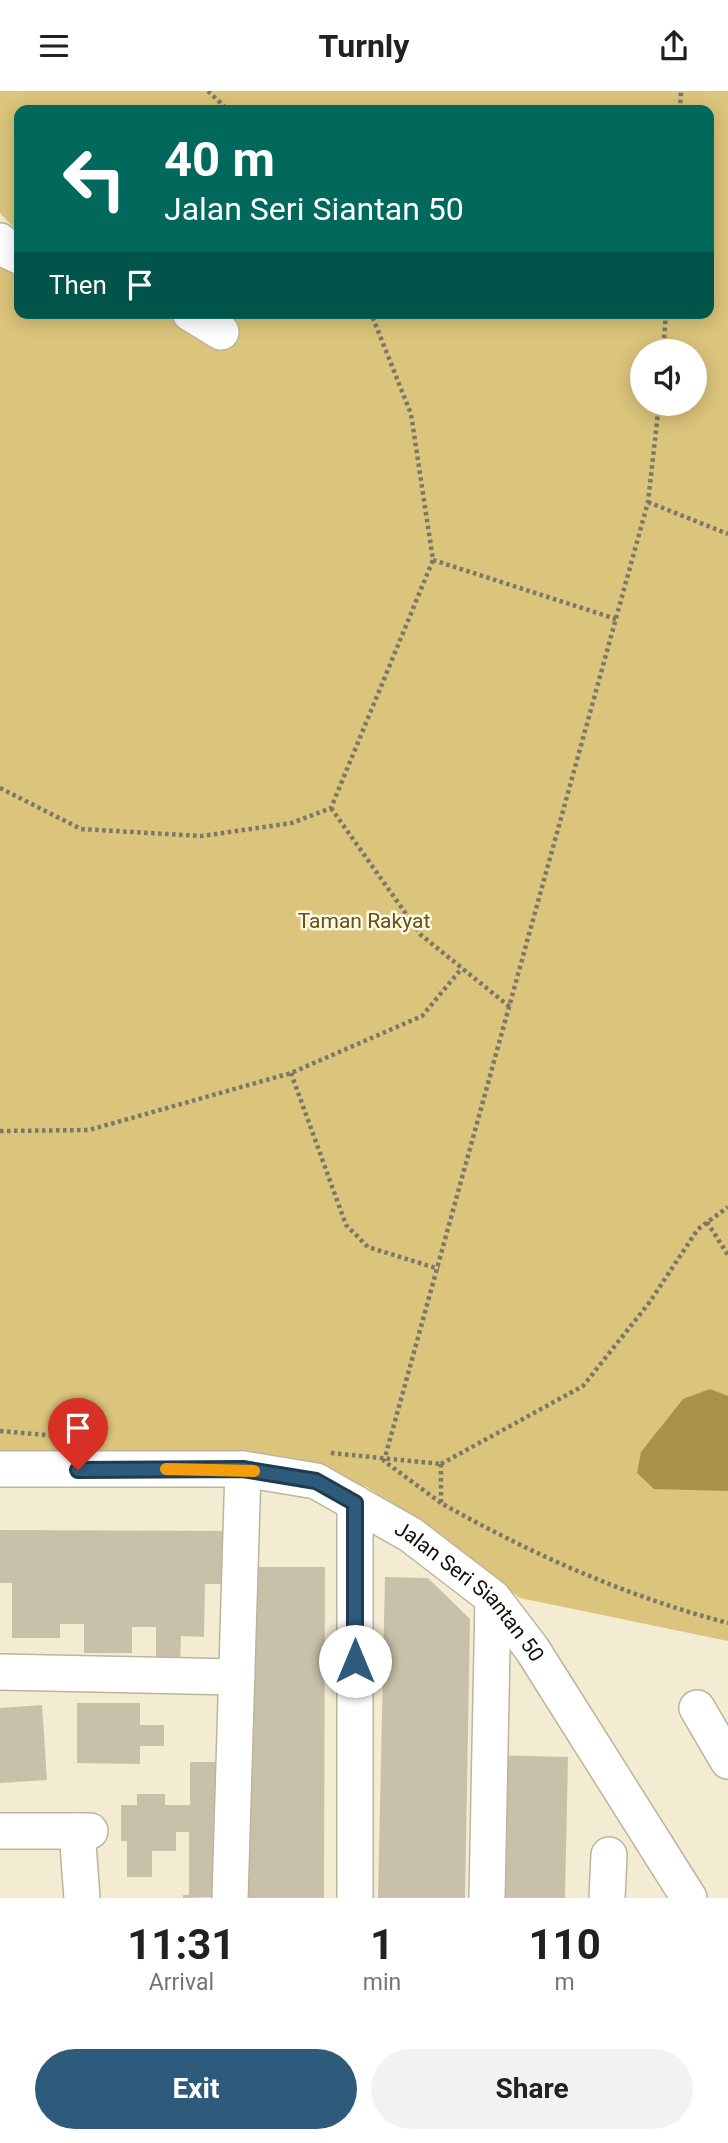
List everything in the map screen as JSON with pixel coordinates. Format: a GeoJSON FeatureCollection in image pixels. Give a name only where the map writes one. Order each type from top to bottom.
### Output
{"type":"FeatureCollection","features":[{"type":"Feature","properties":{"kind":"street"},"geometry":{"type":"LineString","coordinates":[[0,241],[6,250],[14,254]]}},
{"type":"Feature","properties":{"kind":"street"},"geometry":{"type":"LineString","coordinates":[[200,319],[221,332]]}},
{"type":"Feature","properties":{"kind":"street","name":"Jalan Seri Siantan 50"},"geometry":{"type":"LineString","coordinates":[[0,1469],[243,1469],[316,1481],[411,1535],[493,1598],[532,1649],[689,1898]]}},
{"type":"Feature","properties":{"kind":"street"},"geometry":{"type":"LineString","coordinates":[[230,1898],[243,1469]]}},
{"type":"Feature","properties":{"kind":"street"},"geometry":{"type":"LineString","coordinates":[[355,1503],[355,1898]]}},
{"type":"Feature","properties":{"kind":"street"},"geometry":{"type":"LineString","coordinates":[[486,1898],[493,1598]]}},
{"type":"Feature","properties":{"kind":"street"},"geometry":{"type":"LineString","coordinates":[[0,1672],[237,1677]]}},
{"type":"Feature","properties":{"kind":"street"},"geometry":{"type":"LineString","coordinates":[[697,1707],[728,1761]]}},
{"type":"Feature","properties":{"kind":"street"},"geometry":{"type":"LineString","coordinates":[[0,1831],[83,1831],[82,1898]]}},
{"type":"Feature","properties":{"kind":"street"},"geometry":{"type":"LineString","coordinates":[[607,1898],[609,1855]]}},
{"type":"Feature","properties":{"kind":"path"},"geometry":{"type":"LineString","coordinates":[[208,91],[223,105]]}},
{"type":"Feature","properties":{"kind":"path"},"geometry":{"type":"LineString","coordinates":[[0,788],[81,829],[201,836],[292,823],[331,808],[433,560],[411,414],[372,319]]}},
{"type":"Feature","properties":{"kind":"path"},"geometry":{"type":"LineString","coordinates":[[664,339],[666,319]]}},
{"type":"Feature","properties":{"kind":"path"},"geometry":{"type":"LineString","coordinates":[[384,1461],[648,502],[658,416]]}},
{"type":"Feature","properties":{"kind":"path"},"geometry":{"type":"LineString","coordinates":[[648,502],[728,534]]}},
{"type":"Feature","properties":{"kind":"path"},"geometry":{"type":"LineString","coordinates":[[433,560],[616,619]]}},
{"type":"Feature","properties":{"kind":"path"},"geometry":{"type":"LineString","coordinates":[[331,808],[421,935],[510,1007]]}},
{"type":"Feature","properties":{"kind":"path"},"geometry":{"type":"LineString","coordinates":[[0,1131],[89,1130],[291,1073],[422,1016],[462,968]]}},
{"type":"Feature","properties":{"kind":"path"},"geometry":{"type":"LineString","coordinates":[[291,1073],[346,1224],[368,1247],[439,1269]]}},
{"type":"Feature","properties":{"kind":"path"},"geometry":{"type":"LineString","coordinates":[[384,1461],[441,1464],[583,1386],[649,1303],[698,1229],[728,1207]]}},
{"type":"Feature","properties":{"kind":"path"},"geometry":{"type":"LineString","coordinates":[[707,1222],[728,1255]]}},
{"type":"Feature","properties":{"kind":"path"},"geometry":{"type":"LineString","coordinates":[[384,1461],[441,1503],[518,1547],[685,1612],[728,1623]]}},
{"type":"Feature","properties":{"kind":"path"},"geometry":{"type":"LineString","coordinates":[[441,1464],[441,1503]]}},
{"type":"Feature","properties":{"kind":"green space","name":"Taman Rakyat"},"geometry":{"type":"Polygon","coordinates":[[[0,91],[728,91],[728,1641],[520,1598],[367,1487],[226,1453],[0,1450],[0,233],[14,232],[14,319],[714,319],[714,105],[14,105],[14,228],[0,213],[0,91]]]}},
{"type":"Feature","properties":{"kind":"shaded area"},"geometry":{"type":"Polygon","coordinates":[[[710,1389],[728,1396],[728,1491],[654,1489],[637,1473],[641,1452],[683,1399],[710,1389]]]}},
{"type":"Feature","properties":{"kind":"building"},"geometry":{"type":"Polygon","coordinates":[[[0,1530],[229,1531],[229,1584],[205,1584],[204,1637],[181,1636],[180,1665],[156,1665],[156,1627],[132,1627],[132,1653],[84,1653],[84,1624],[60,1624],[60,1638],[12,1638],[12,1583],[0,1583],[0,1530]]]}},
{"type":"Feature","properties":{"kind":"building"},"geometry":{"type":"Polygon","coordinates":[[[246,1567],[325,1567],[324,1898],[245,1898],[246,1567]]]}},
{"type":"Feature","properties":{"kind":"building"},"geometry":{"type":"Polygon","coordinates":[[[385,1577],[428,1578],[470,1619],[465,1898],[378,1898],[385,1577]]]}},
{"type":"Feature","properties":{"kind":"building"},"geometry":{"type":"Polygon","coordinates":[[[77,1703],[140,1703],[140,1725],[164,1725],[164,1746],[140,1746],[140,1764],[77,1763],[77,1703]]]}},
{"type":"Feature","properties":{"kind":"building"},"geometry":{"type":"Polygon","coordinates":[[[42,1705],[47,1780],[0,1783],[0,1708],[42,1705]]]}},
{"type":"Feature","properties":{"kind":"building"},"geometry":{"type":"Polygon","coordinates":[[[493,1755],[568,1757],[565,1898],[489,1898],[493,1755]]]}},
{"type":"Feature","properties":{"kind":"building"},"geometry":{"type":"Polygon","coordinates":[[[190,1762],[219,1762],[219,1897],[183,1898],[183,1895],[189,1895],[189,1832],[176,1832],[176,1851],[152,1851],[152,1877],[127,1877],[127,1841],[121,1841],[121,1805],[137,1805],[137,1794],[165,1794],[165,1805],[190,1805],[190,1762]]]}},
{"type":"Feature","properties":{"kind":"slow traffic"},"geometry":{"type":"LineString","coordinates":[[166,1469],[254,1471]]}},
{"type":"Feature","properties":{"kind":"route"},"geometry":{"type":"LineString","coordinates":[[78,1470],[243,1469],[316,1481],[355,1503],[355,1661]]}}]}
